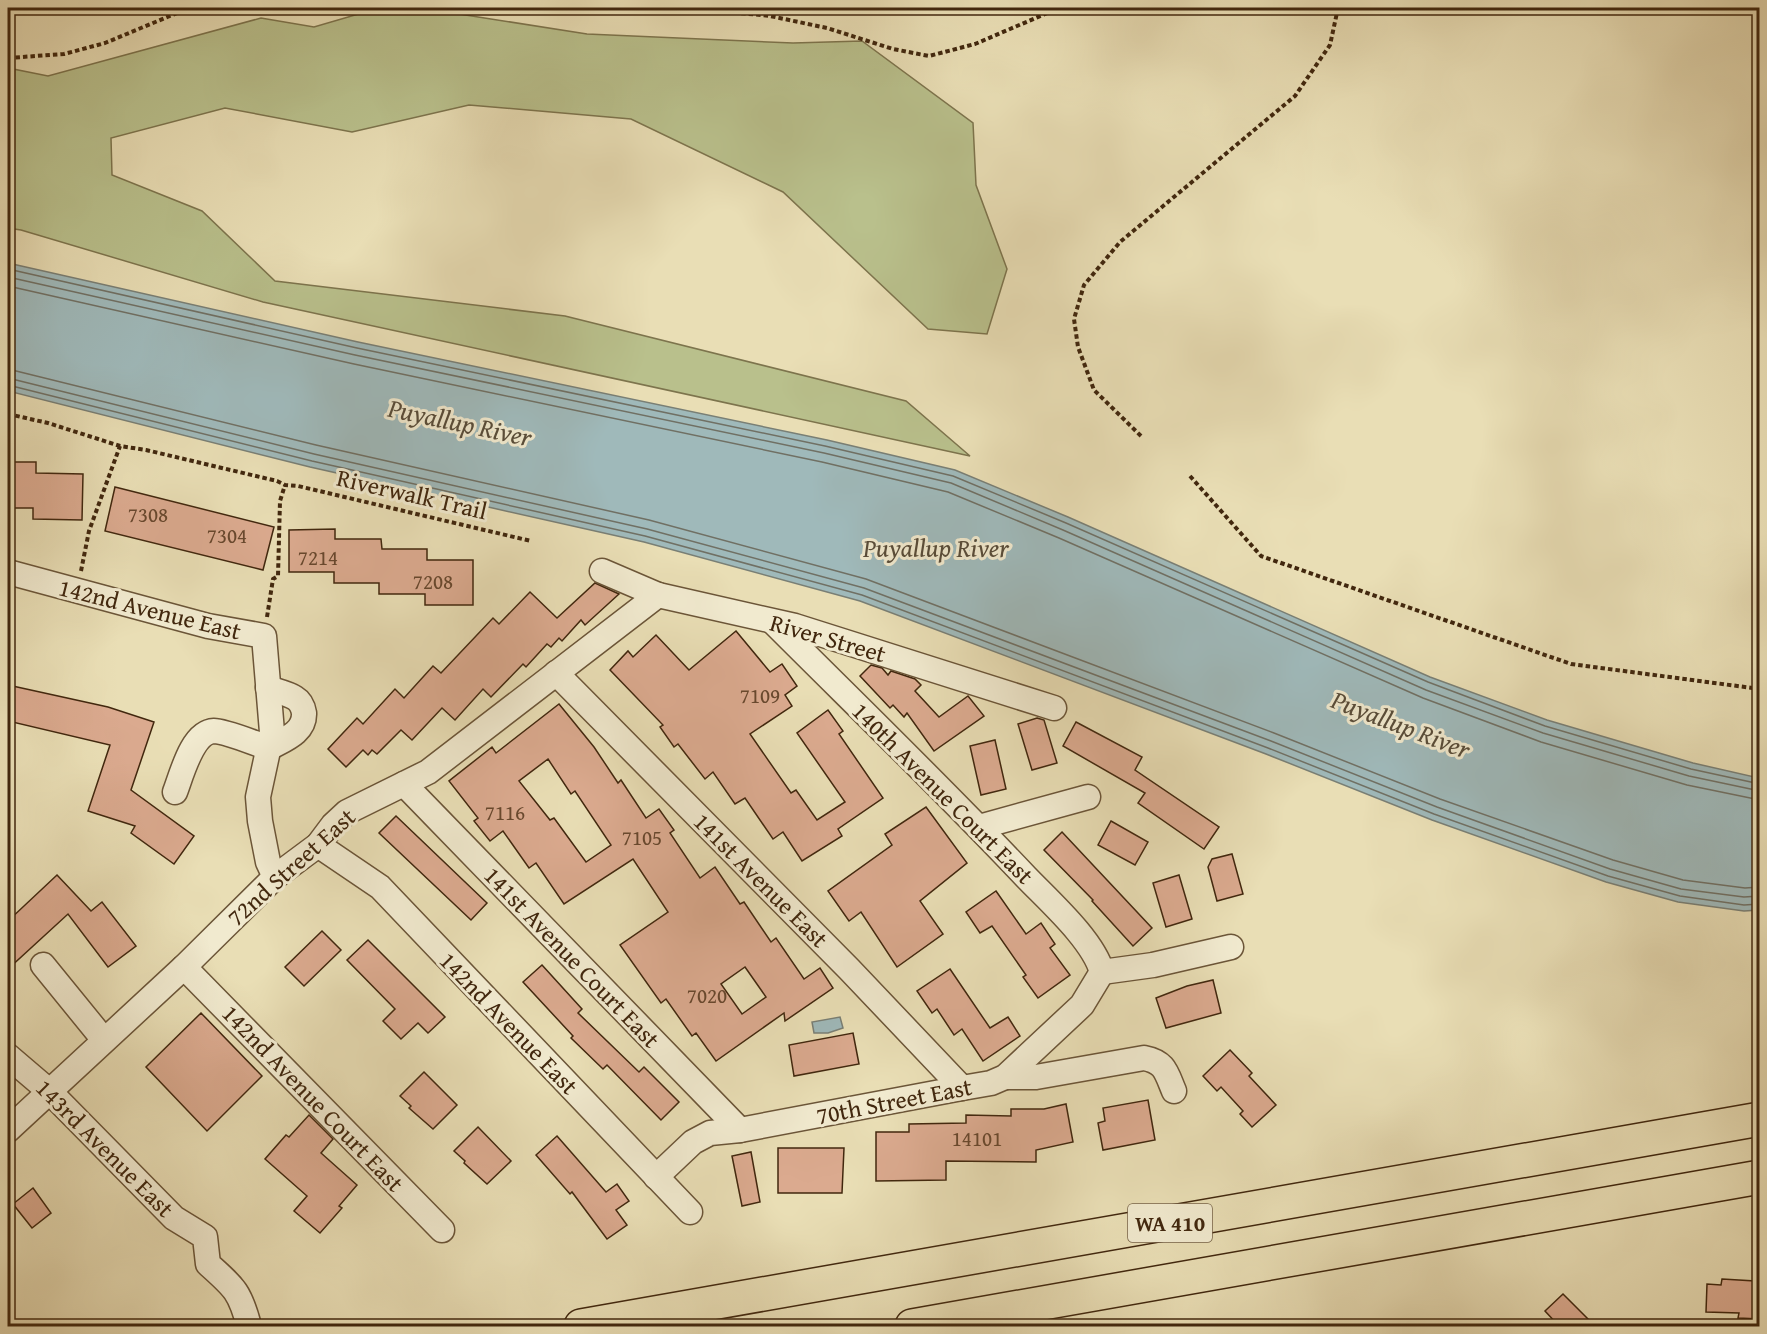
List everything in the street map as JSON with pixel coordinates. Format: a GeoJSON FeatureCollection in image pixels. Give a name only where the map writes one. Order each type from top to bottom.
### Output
{"type":"FeatureCollection","features":[{"type":"Feature","properties":{"kind":"highway","name":"WA 410"},"geometry":{"type":"LineString","coordinates":[[580,1326],[1760,1119]]}},
{"type":"Feature","properties":{"kind":"highway","name":"WA 410"},"geometry":{"type":"LineString","coordinates":[[912,1326],[1760,1177]]}},
{"type":"Feature","properties":{"kind":"street","name":"River Street"},"geometry":{"type":"LineString","coordinates":[[602,570],[658,595],[795,626],[1054,708]]}},
{"type":"Feature","properties":{"kind":"street","name":"142nd Avenue East"},"geometry":{"type":"LineString","coordinates":[[8,572],[208,626],[264,636],[272,732],[258,797],[268,862],[275,877]]}},
{"type":"Feature","properties":{"kind":"street","name":"72nd Street East"},"geometry":{"type":"LineString","coordinates":[[8,1130],[184,967],[275,877],[318,845],[333,825],[347,812],[367,800],[428,772],[658,595]]}},
{"type":"Feature","properties":{"kind":"street","name":"140th Avenue Court East"},"geometry":{"type":"LineString","coordinates":[[773,622],[979,827],[1069,922],[1098,960],[1102,972]]}},
{"type":"Feature","properties":{"kind":"street","name":"141st Avenue East"},"geometry":{"type":"LineString","coordinates":[[556,674],[849,969],[962,1088]]}},
{"type":"Feature","properties":{"kind":"street"},"geometry":{"type":"LineString","coordinates":[[175,792],[194,743],[204,733],[216,731],[269,748],[297,731],[303,721],[304,711],[296,698],[268,688]]}},
{"type":"Feature","properties":{"kind":"street","name":"141st Avenue Court East"},"geometry":{"type":"LineString","coordinates":[[404,784],[740,1130]]}},
{"type":"Feature","properties":{"kind":"street"},"geometry":{"type":"LineString","coordinates":[[979,827],[1088,797]]}},
{"type":"Feature","properties":{"kind":"street","name":"142nd Avenue East"},"geometry":{"type":"LineString","coordinates":[[318,845],[380,887],[690,1212]]}},
{"type":"Feature","properties":{"kind":"street"},"geometry":{"type":"LineString","coordinates":[[1102,972],[1153,965],[1231,947]]}},
{"type":"Feature","properties":{"kind":"street"},"geometry":{"type":"LineString","coordinates":[[44,965],[104,1040]]}},
{"type":"Feature","properties":{"kind":"street","name":"142nd Avenue Court East"},"geometry":{"type":"LineString","coordinates":[[184,967],[442,1230]]}},
{"type":"Feature","properties":{"kind":"street","name":"70th Street East"},"geometry":{"type":"LineString","coordinates":[[656,1177],[693,1142],[710,1133],[740,1130],[991,1083],[1005,1077],[1082,1005],[1102,972]]}},
{"type":"Feature","properties":{"kind":"street","name":"143rd Avenue East"},"geometry":{"type":"LineString","coordinates":[[8,1056],[49,1091],[174,1218],[205,1237],[208,1264],[230,1284],[243,1301],[249,1326]]}},
{"type":"Feature","properties":{"kind":"street"},"geometry":{"type":"LineString","coordinates":[[1005,1077],[1036,1077],[1144,1058],[1157,1060],[1165,1069],[1174,1090]]}},
{"type":"Feature","properties":{"kind":"path"},"geometry":{"type":"LineString","coordinates":[[8,58],[64,54],[105,43],[189,8]]}},
{"type":"Feature","properties":{"kind":"path"},"geometry":{"type":"LineString","coordinates":[[689,8],[770,16],[827,28],[893,50],[929,56],[975,44],[1059,8]]}},
{"type":"Feature","properties":{"kind":"path"},"geometry":{"type":"LineString","coordinates":[[1141,436],[1094,390],[1078,347],[1074,319],[1084,285],[1120,242],[1295,96],[1330,45],[1338,8]]}},
{"type":"Feature","properties":{"kind":"path","name":"Riverwalk Trail"},"geometry":{"type":"LineString","coordinates":[[8,414],[48,423],[120,446],[146,450],[277,481],[285,485],[298,486],[531,541]]}},
{"type":"Feature","properties":{"kind":"path"},"geometry":{"type":"LineString","coordinates":[[77,591],[89,531],[120,446]]}},
{"type":"Feature","properties":{"kind":"path"},"geometry":{"type":"LineString","coordinates":[[1190,476],[1261,556],[1571,664],[1760,689]]}},
{"type":"Feature","properties":{"kind":"path"},"geometry":{"type":"LineString","coordinates":[[264,636],[273,579],[278,576],[280,501],[285,485]]}},
{"type":"Feature","properties":{"kind":"green space"},"geometry":{"type":"Polygon","coordinates":[[[379,8],[421,8],[587,34],[793,43],[862,41],[973,123],[976,185],[1007,269],[987,334],[928,329],[783,192],[631,119],[469,105],[352,132],[225,108],[111,138],[112,175],[202,211],[275,281],[565,316],[906,401],[970,456],[263,302],[8,228],[8,68],[48,76],[261,18],[314,27],[379,8]]]}},
{"type":"Feature","properties":{"kind":"water","name":"Puyallup River"},"geometry":{"type":"Polygon","coordinates":[[[8,263],[358,342],[827,440],[955,470],[1068,517],[1430,677],[1547,720],[1693,763],[1759,778],[1759,910],[1744,911],[1678,902],[1606,882],[1432,820],[1266,754],[860,601],[644,542],[310,467],[8,391],[8,263]]]}},
{"type":"Feature","properties":{"kind":"water"},"geometry":{"type":"Polygon","coordinates":[[[840,1017],[843,1028],[828,1033],[814,1033],[812,1022],[840,1017]]]}},
{"type":"Feature","properties":{"kind":"building"},"geometry":{"type":"Polygon","coordinates":[[[8,462],[36,462],[36,473],[83,474],[82,520],[33,519],[33,508],[8,508],[8,462]]]}},
{"type":"Feature","properties":{"kind":"building"},"geometry":{"type":"Polygon","coordinates":[[[115,487],[274,527],[263,570],[105,531],[115,487]]]}},
{"type":"Feature","properties":{"kind":"building"},"geometry":{"type":"Polygon","coordinates":[[[335,529],[335,539],[381,539],[382,549],[427,549],[427,560],[473,560],[473,605],[425,605],[425,594],[379,594],[379,583],[334,583],[334,572],[289,572],[289,530],[335,529]]]}},
{"type":"Feature","properties":{"kind":"building"},"geometry":{"type":"Polygon","coordinates":[[[595,583],[619,594],[585,625],[581,620],[562,641],[559,638],[551,647],[547,644],[526,667],[523,664],[491,697],[483,689],[455,720],[442,708],[412,740],[401,730],[377,754],[372,750],[368,755],[363,750],[346,767],[328,749],[357,718],[363,724],[395,689],[404,698],[433,666],[441,673],[493,618],[499,624],[530,592],[557,618],[595,583]]]}},
{"type":"Feature","properties":{"kind":"building"},"geometry":{"type":"Polygon","coordinates":[[[736,631],[770,672],[782,664],[797,686],[785,695],[792,706],[750,734],[791,793],[796,790],[817,820],[845,802],[797,733],[828,710],[843,731],[839,734],[883,798],[838,829],[842,836],[802,861],[783,832],[773,839],[745,798],[735,804],[713,772],[705,779],[678,744],[674,747],[660,727],[663,725],[610,670],[628,651],[633,657],[656,635],[689,670],[736,631]]]}},
{"type":"Feature","properties":{"kind":"building"},"geometry":{"type":"Polygon","coordinates":[[[871,665],[882,668],[888,675],[891,671],[915,679],[921,685],[915,691],[939,717],[968,696],[984,716],[934,751],[907,713],[904,717],[893,705],[890,708],[860,676],[871,665]]]}},
{"type":"Feature","properties":{"kind":"building"},"geometry":{"type":"Polygon","coordinates":[[[8,685],[108,707],[154,722],[131,790],[194,836],[174,864],[131,833],[135,826],[88,811],[110,745],[8,721],[8,685]]]}},
{"type":"Feature","properties":{"kind":"building"},"geometry":{"type":"Polygon","coordinates":[[[559,704],[594,747],[618,783],[621,780],[646,818],[659,809],[674,830],[670,833],[700,878],[715,867],[740,904],[744,902],[771,942],[776,938],[804,979],[820,968],[833,988],[785,1021],[784,1013],[716,1061],[696,1033],[692,1036],[666,999],[661,1003],[620,945],[668,912],[633,859],[564,904],[536,863],[529,868],[503,831],[490,841],[474,821],[478,818],[449,781],[492,747],[496,753],[559,704]],[[548,759],[519,781],[550,820],[554,818],[586,862],[611,845],[575,791],[571,794],[548,759]],[[745,967],[721,984],[742,1014],[766,997],[745,967]]]}},
{"type":"Feature","properties":{"kind":"building"},"geometry":{"type":"Polygon","coordinates":[[[1037,718],[1044,720],[1057,763],[1032,770],[1018,724],[1037,718]]]}},
{"type":"Feature","properties":{"kind":"building"},"geometry":{"type":"Polygon","coordinates":[[[1076,722],[1142,757],[1135,770],[1219,827],[1204,849],[1138,803],[1145,793],[1063,746],[1076,722]]]}},
{"type":"Feature","properties":{"kind":"building"},"geometry":{"type":"Polygon","coordinates":[[[995,740],[1006,789],[981,795],[970,746],[995,740]]]}},
{"type":"Feature","properties":{"kind":"building"},"geometry":{"type":"Polygon","coordinates":[[[926,807],[967,863],[920,901],[943,934],[897,967],[861,912],[849,921],[828,891],[892,845],[885,834],[926,807]]]}},
{"type":"Feature","properties":{"kind":"building"},"geometry":{"type":"Polygon","coordinates":[[[396,816],[487,903],[471,920],[379,833],[396,816]]]}},
{"type":"Feature","properties":{"kind":"building"},"geometry":{"type":"Polygon","coordinates":[[[1111,821],[1148,842],[1135,865],[1098,845],[1111,821]]]}},
{"type":"Feature","properties":{"kind":"building"},"geometry":{"type":"Polygon","coordinates":[[[1062,832],[1152,928],[1133,946],[1093,900],[1044,850],[1062,832]]]}},
{"type":"Feature","properties":{"kind":"building"},"geometry":{"type":"Polygon","coordinates":[[[1232,854],[1243,894],[1217,901],[1208,867],[1212,859],[1232,854]]]}},
{"type":"Feature","properties":{"kind":"building"},"geometry":{"type":"Polygon","coordinates":[[[57,875],[91,911],[102,902],[136,946],[108,967],[68,914],[8,969],[8,921],[57,875]]]}},
{"type":"Feature","properties":{"kind":"building"},"geometry":{"type":"Polygon","coordinates":[[[1179,875],[1192,919],[1166,927],[1153,883],[1179,875]]]}},
{"type":"Feature","properties":{"kind":"building"},"geometry":{"type":"Polygon","coordinates":[[[996,891],[1026,934],[1041,923],[1055,944],[1050,948],[1070,975],[1038,998],[1023,977],[1026,975],[992,926],[980,933],[966,912],[996,891]]]}},
{"type":"Feature","properties":{"kind":"building"},"geometry":{"type":"Polygon","coordinates":[[[322,931],[341,950],[304,986],[285,967],[322,931]]]}},
{"type":"Feature","properties":{"kind":"building"},"geometry":{"type":"Polygon","coordinates":[[[368,940],[445,1017],[428,1033],[418,1023],[401,1039],[383,1021],[395,1009],[347,960],[368,940]]]}},
{"type":"Feature","properties":{"kind":"building"},"geometry":{"type":"Polygon","coordinates":[[[542,965],[582,1009],[578,1013],[639,1072],[644,1067],[679,1102],[661,1120],[607,1065],[603,1069],[571,1038],[573,1036],[523,982],[542,965]]]}},
{"type":"Feature","properties":{"kind":"building"},"geometry":{"type":"Polygon","coordinates":[[[950,969],[990,1028],[1008,1017],[1020,1036],[983,1061],[962,1029],[954,1035],[937,1009],[932,1013],[917,991],[950,969]]]}},
{"type":"Feature","properties":{"kind":"building"},"geometry":{"type":"Polygon","coordinates":[[[1213,980],[1221,1013],[1166,1028],[1156,998],[1187,986],[1213,980]]]}},
{"type":"Feature","properties":{"kind":"building"},"geometry":{"type":"Polygon","coordinates":[[[201,1013],[262,1076],[207,1131],[146,1067],[201,1013]]]}},
{"type":"Feature","properties":{"kind":"building"},"geometry":{"type":"Polygon","coordinates":[[[853,1033],[859,1064],[794,1076],[789,1045],[853,1033]]]}},
{"type":"Feature","properties":{"kind":"building"},"geometry":{"type":"Polygon","coordinates":[[[1230,1050],[1252,1073],[1249,1076],[1276,1105],[1252,1127],[1240,1114],[1243,1111],[1221,1087],[1217,1091],[1203,1076],[1230,1050]]]}},
{"type":"Feature","properties":{"kind":"building"},"geometry":{"type":"Polygon","coordinates":[[[424,1072],[457,1105],[433,1129],[409,1108],[411,1106],[400,1096],[424,1072]]]}},
{"type":"Feature","properties":{"kind":"building"},"geometry":{"type":"Polygon","coordinates":[[[1148,1100],[1155,1140],[1103,1150],[1098,1123],[1105,1121],[1103,1108],[1148,1100]]]}},
{"type":"Feature","properties":{"kind":"building"},"geometry":{"type":"Polygon","coordinates":[[[1066,1104],[1073,1142],[1036,1150],[1036,1162],[946,1161],[946,1180],[876,1181],[876,1132],[909,1132],[909,1124],[966,1123],[966,1115],[1011,1116],[1011,1109],[1044,1109],[1066,1104]]]}},
{"type":"Feature","properties":{"kind":"building"},"geometry":{"type":"Polygon","coordinates":[[[309,1115],[333,1139],[321,1153],[357,1185],[339,1206],[342,1208],[320,1233],[294,1211],[307,1196],[265,1159],[286,1135],[289,1137],[309,1115]]]}},
{"type":"Feature","properties":{"kind":"building"},"geometry":{"type":"Polygon","coordinates":[[[478,1127],[511,1161],[487,1184],[454,1151],[478,1127]]]}},
{"type":"Feature","properties":{"kind":"building"},"geometry":{"type":"Polygon","coordinates":[[[557,1136],[606,1192],[617,1184],[629,1201],[616,1210],[627,1225],[607,1239],[572,1192],[570,1194],[536,1155],[557,1136]]]}},
{"type":"Feature","properties":{"kind":"building"},"geometry":{"type":"Polygon","coordinates":[[[778,1148],[844,1148],[842,1193],[778,1193],[778,1148]]]}},
{"type":"Feature","properties":{"kind":"building"},"geometry":{"type":"Polygon","coordinates":[[[751,1152],[760,1202],[742,1206],[732,1156],[751,1152]]]}},
{"type":"Feature","properties":{"kind":"building"},"geometry":{"type":"Polygon","coordinates":[[[33,1188],[51,1213],[32,1228],[13,1204],[33,1188]]]}},
{"type":"Feature","properties":{"kind":"building"},"geometry":{"type":"Polygon","coordinates":[[[1722,1279],[1755,1281],[1754,1295],[1760,1295],[1760,1319],[1738,1318],[1739,1313],[1706,1312],[1707,1284],[1721,1285],[1722,1279]]]}},
{"type":"Feature","properties":{"kind":"building"},"geometry":{"type":"Polygon","coordinates":[[[1563,1294],[1595,1326],[1559,1326],[1545,1311],[1563,1294]]]}}]}
